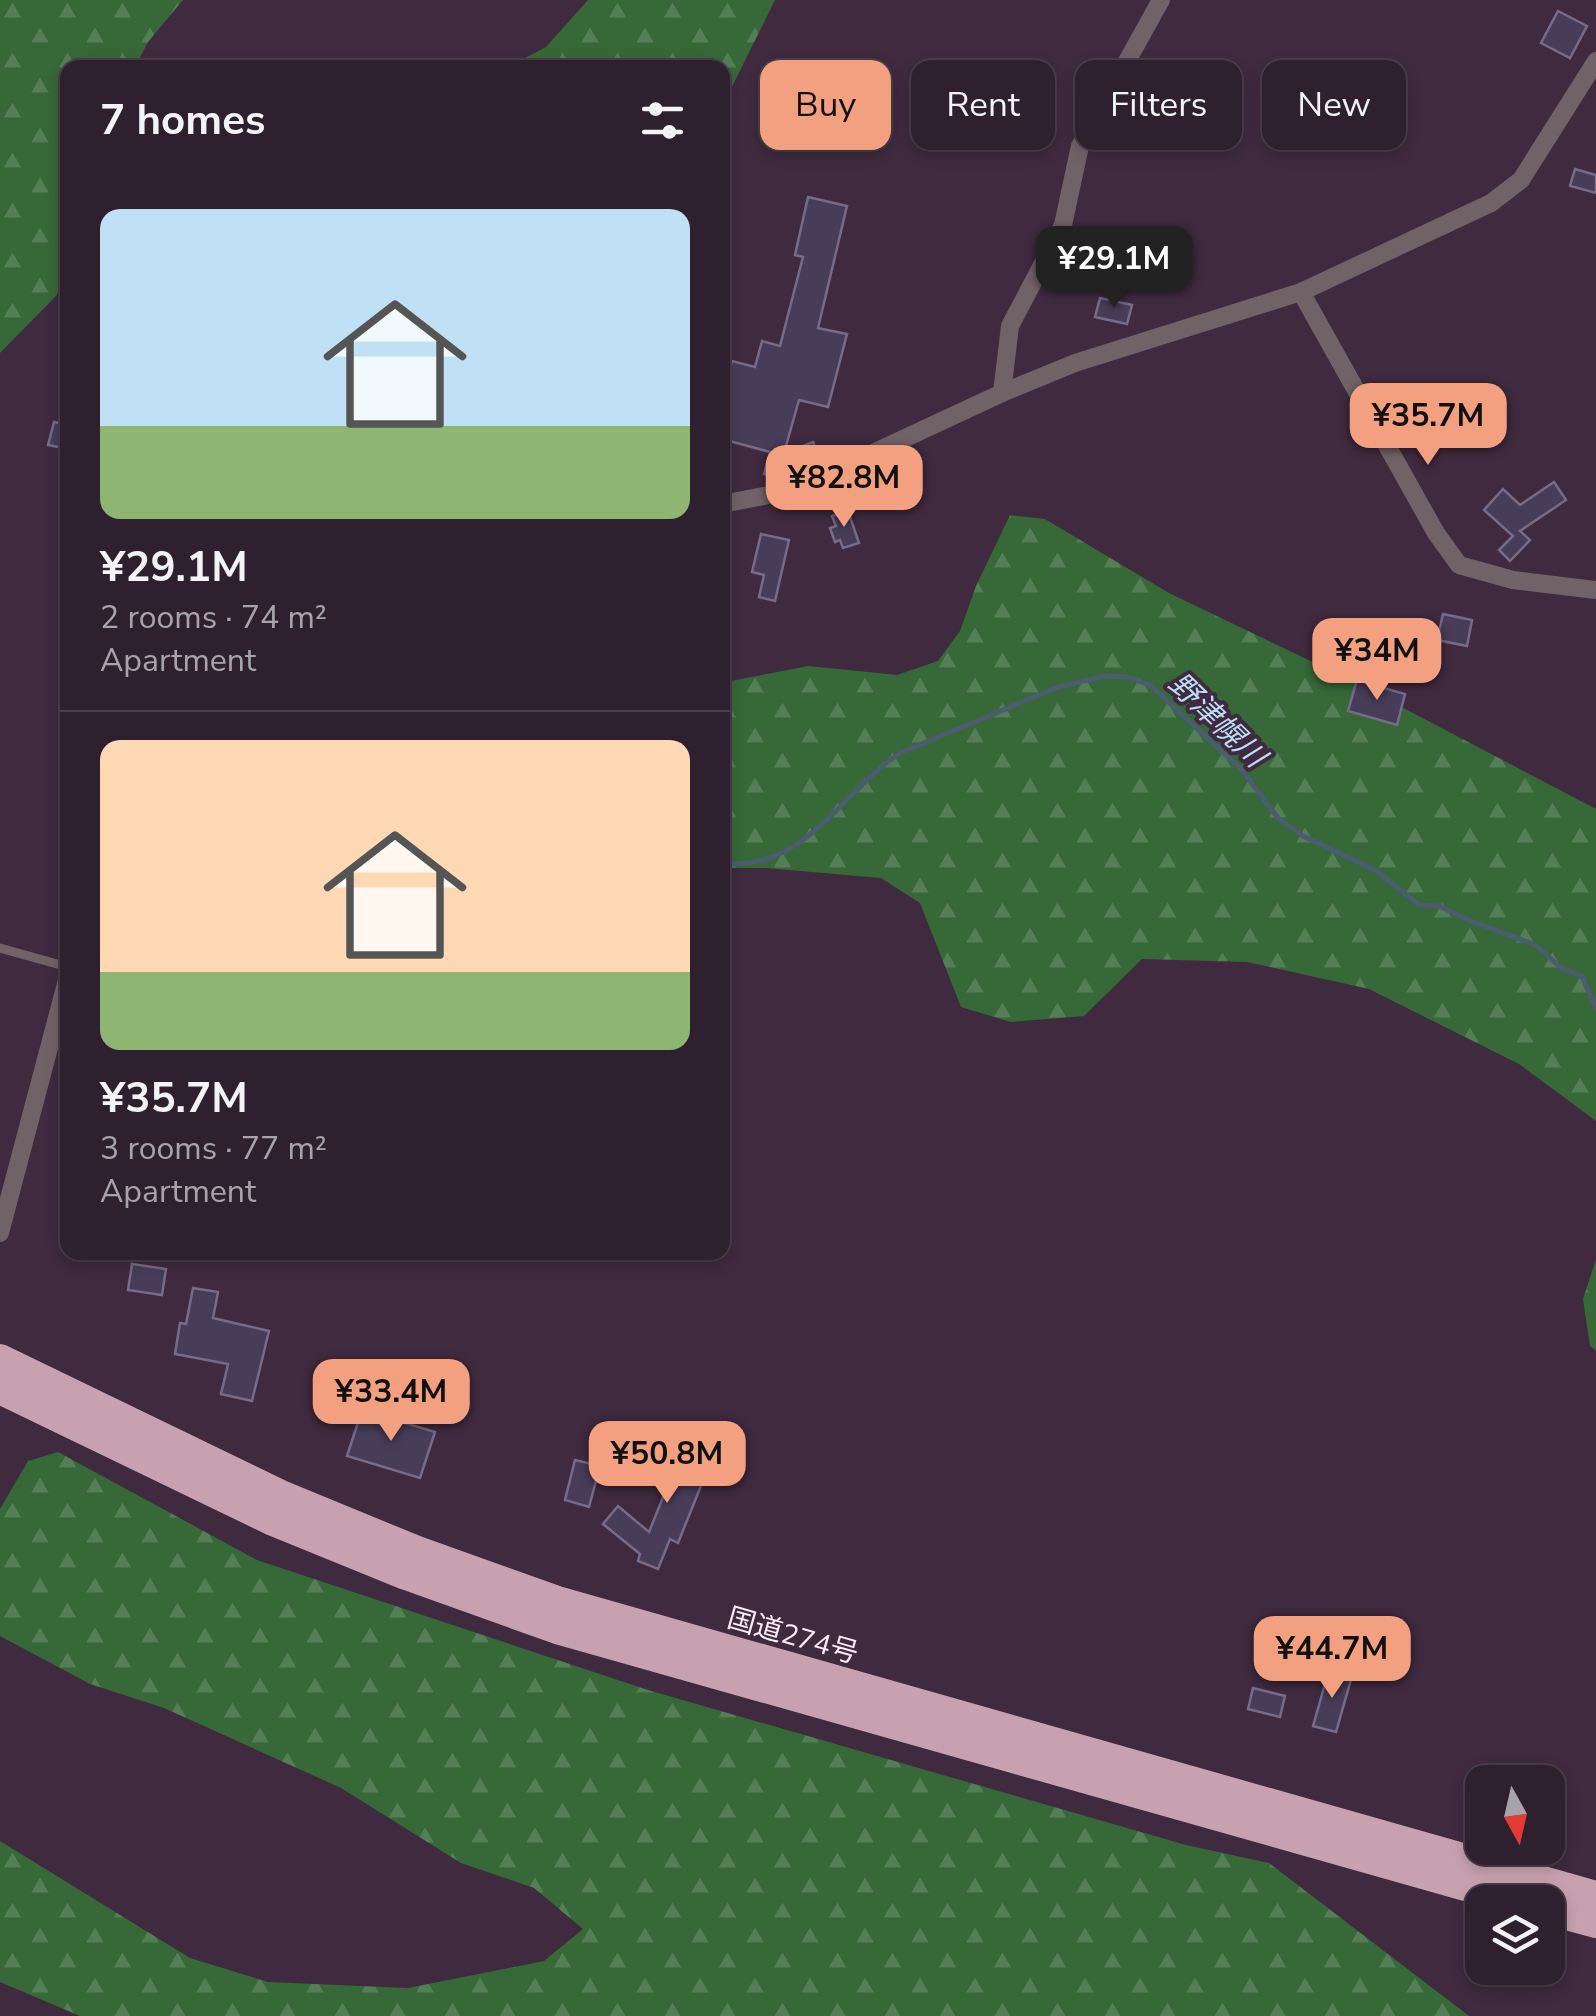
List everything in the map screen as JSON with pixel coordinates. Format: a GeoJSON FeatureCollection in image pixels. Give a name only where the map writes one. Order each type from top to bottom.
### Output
{"type":"FeatureCollection","features":[{"type":"Feature","properties":{"kind":"highway","name":"国道274号"},"geometry":{"type":"LineString","coordinates":[[0,1359],[282,1496],[417,1551],[557,1601],[1596,1896]]}},
{"type":"Feature","properties":{"kind":"highway"},"geometry":{"type":"LineString","coordinates":[[0,1389],[272,1520],[406,1575],[558,1629],[1465,1886]]}},
{"type":"Feature","properties":{"kind":"highway"},"geometry":{"type":"LineString","coordinates":[[1565,1915],[1596,1923]]}},
{"type":"Feature","properties":{"kind":"street"},"geometry":{"type":"LineString","coordinates":[[1002,393],[1010,326],[1063,225],[1080,146],[1161,0]]}},
{"type":"Feature","properties":{"kind":"street"},"geometry":{"type":"LineString","coordinates":[[730,502],[768,495],[821,474],[1076,363],[1302,292],[1491,203],[1521,180],[1596,61]]}},
{"type":"Feature","properties":{"kind":"street"},"geometry":{"type":"LineString","coordinates":[[1302,292],[1436,533],[1458,565],[1512,580],[1596,590]]}},
{"type":"Feature","properties":{"kind":"street"},"geometry":{"type":"LineString","coordinates":[[0,1232],[60,1006]]}},
{"type":"Feature","properties":{"kind":"lane"},"geometry":{"type":"LineString","coordinates":[[0,948],[60,966]]}},
{"type":"Feature","properties":{"kind":"green space"},"geometry":{"type":"Polygon","coordinates":[[[0,0],[183,0],[148,42],[139,60],[60,60],[60,289],[0,353],[0,0]]]}},
{"type":"Feature","properties":{"kind":"green space"},"geometry":{"type":"Polygon","coordinates":[[[588,0],[775,0],[730,91],[730,60],[521,60],[546,47],[588,0]]]}},
{"type":"Feature","properties":{"kind":"green space"},"geometry":{"type":"Polygon","coordinates":[[[1010,515],[1045,519],[1169,593],[1352,681],[1596,809],[1596,1121],[1519,1064],[1369,989],[1247,962],[1142,959],[1084,1016],[1011,1022],[961,1007],[920,903],[881,878],[730,868],[730,682],[808,666],[897,675],[938,661],[960,631],[976,586],[1010,515]]]}},
{"type":"Feature","properties":{"kind":"green space"},"geometry":{"type":"Polygon","coordinates":[[[1596,1259],[1596,1351],[1590,1346],[1583,1299],[1596,1259]]]}},
{"type":"Feature","properties":{"kind":"green space"},"geometry":{"type":"Polygon","coordinates":[[[58,1452],[257,1560],[648,1690],[1186,1845],[1269,1863],[1469,2016],[80,2016],[0,1982],[0,1841],[190,1958],[268,1982],[408,1988],[544,1961],[583,1929],[534,1888],[461,1863],[341,1788],[164,1708],[90,1684],[0,1636],[0,1509],[28,1461],[58,1452]]]}},
{"type":"Feature","properties":{"kind":"building"},"geometry":{"type":"Polygon","coordinates":[[[1558,11],[1587,26],[1570,58],[1541,43],[1558,11]]]}},
{"type":"Feature","properties":{"kind":"building"},"geometry":{"type":"Polygon","coordinates":[[[1575,169],[1596,175],[1596,193],[1570,186],[1575,169]]]}},
{"type":"Feature","properties":{"kind":"building"},"geometry":{"type":"Polygon","coordinates":[[[808,197],[847,206],[818,328],[847,334],[828,407],[799,400],[777,478],[764,474],[770,452],[730,441],[730,368],[732,361],[755,367],[762,341],[780,346],[803,257],[795,255],[808,197]]]}},
{"type":"Feature","properties":{"kind":"building"},"geometry":{"type":"Polygon","coordinates":[[[1115,238],[1133,244],[1126,265],[1108,259],[1115,238]]]}},
{"type":"Feature","properties":{"kind":"building"},"geometry":{"type":"Polygon","coordinates":[[[1100,298],[1132,305],[1127,324],[1095,317],[1100,298]]]}},
{"type":"Feature","properties":{"kind":"building"},"geometry":{"type":"Polygon","coordinates":[[[54,422],[60,423],[60,447],[48,445],[54,422]]]}},
{"type":"Feature","properties":{"kind":"building"},"geometry":{"type":"Polygon","coordinates":[[[813,442],[819,456],[799,464],[793,450],[813,442]]]}},
{"type":"Feature","properties":{"kind":"building"},"geometry":{"type":"Polygon","coordinates":[[[1554,482],[1566,500],[1520,531],[1530,540],[1510,561],[1499,550],[1513,536],[1484,510],[1503,489],[1520,505],[1554,482]]]}},
{"type":"Feature","properties":{"kind":"building"},"geometry":{"type":"Polygon","coordinates":[[[848,511],[859,543],[843,548],[840,540],[835,542],[830,528],[836,526],[832,516],[848,511]]]}},
{"type":"Feature","properties":{"kind":"building"},"geometry":{"type":"Polygon","coordinates":[[[761,534],[789,540],[775,601],[759,597],[764,575],[752,572],[761,534]]]}},
{"type":"Feature","properties":{"kind":"building"},"geometry":{"type":"Polygon","coordinates":[[[1443,614],[1472,620],[1467,646],[1437,640],[1443,614]]]}},
{"type":"Feature","properties":{"kind":"building"},"geometry":{"type":"Polygon","coordinates":[[[1357,680],[1405,694],[1397,725],[1348,711],[1357,680]]]}},
{"type":"Feature","properties":{"kind":"building"},"geometry":{"type":"Polygon","coordinates":[[[132,1264],[166,1269],[162,1295],[128,1290],[132,1264]]]}},
{"type":"Feature","properties":{"kind":"building"},"geometry":{"type":"Polygon","coordinates":[[[193,1288],[218,1292],[213,1318],[269,1331],[252,1401],[221,1394],[228,1364],[175,1354],[180,1323],[186,1324],[193,1288]]]}},
{"type":"Feature","properties":{"kind":"building"},"geometry":{"type":"Polygon","coordinates":[[[362,1410],[435,1432],[420,1478],[347,1456],[362,1410]]]}},
{"type":"Feature","properties":{"kind":"building"},"geometry":{"type":"Polygon","coordinates":[[[688,1435],[717,1446],[678,1543],[670,1539],[658,1569],[638,1561],[640,1554],[603,1524],[618,1506],[649,1532],[688,1435]]]}},
{"type":"Feature","properties":{"kind":"building"},"geometry":{"type":"Polygon","coordinates":[[[575,1460],[600,1466],[589,1507],[565,1500],[575,1460]]]}},
{"type":"Feature","properties":{"kind":"building"},"geometry":{"type":"Polygon","coordinates":[[[1329,1670],[1352,1676],[1336,1732],[1313,1726],[1329,1670]]]}},
{"type":"Feature","properties":{"kind":"building"},"geometry":{"type":"Polygon","coordinates":[[[1253,1688],[1285,1696],[1280,1717],[1248,1709],[1253,1688]]]}},
{"type":"Feature","properties":{"kind":"waterway","name":"野津幌川"},"geometry":{"type":"LineString","coordinates":[[730,863],[751,863],[776,856],[799,843],[900,753],[1058,687],[1105,676],[1127,677],[1150,685],[1241,769],[1278,818],[1303,836],[1377,871],[1419,905],[1439,906],[1536,945],[1561,968],[1582,976],[1596,1009]]}}]}
